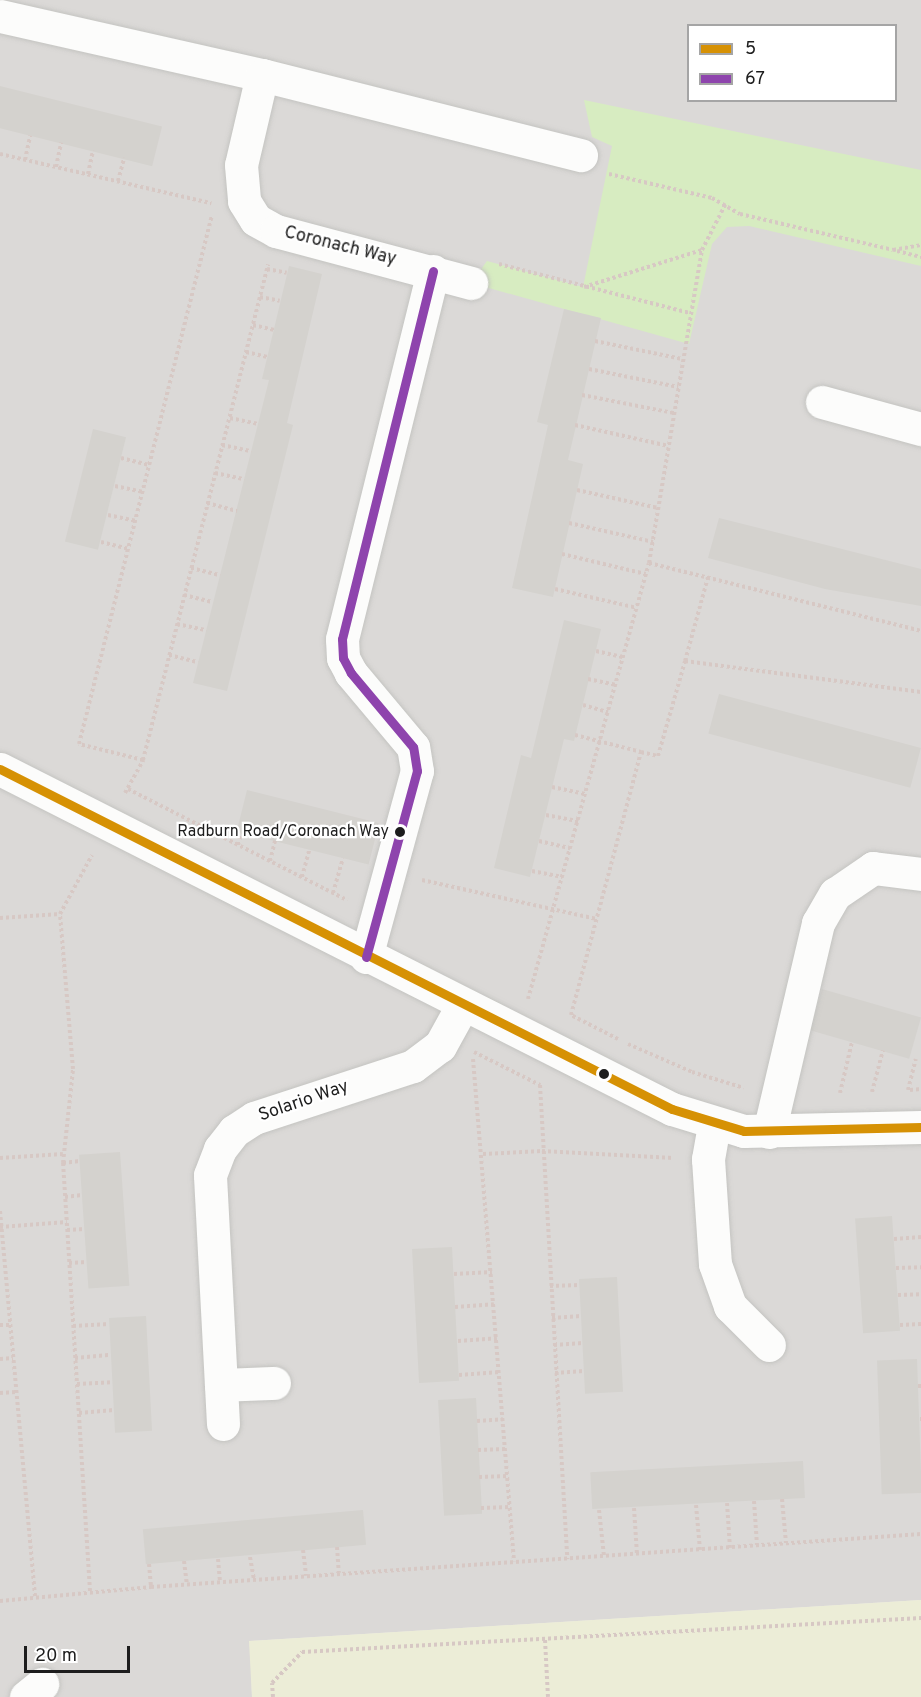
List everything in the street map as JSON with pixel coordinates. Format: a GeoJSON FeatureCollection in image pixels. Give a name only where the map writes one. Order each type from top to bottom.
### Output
{"type":"FeatureCollection","features":[{"type":"Feature","properties":{"kind":"street"},"geometry":{"type":"LineString","coordinates":[[0,16],[262,75],[581,155]]}},
{"type":"Feature","properties":{"kind":"street","name":"Coronach Way"},"geometry":{"type":"LineString","coordinates":[[262,75],[241,165],[244,201],[256,220],[276,231],[433,271],[471,283]]}},
{"type":"Feature","properties":{"kind":"street"},"geometry":{"type":"LineString","coordinates":[[366,957],[417,771],[413,747],[351,674],[343,658],[342,639],[433,271]]}},
{"type":"Feature","properties":{"kind":"street"},"geometry":{"type":"LineString","coordinates":[[822,402],[921,429]]}},
{"type":"Feature","properties":{"kind":"street"},"geometry":{"type":"LineString","coordinates":[[0,769],[462,1006],[672,1109],[714,1125],[769,1132],[921,1127]]}},
{"type":"Feature","properties":{"kind":"street"},"geometry":{"type":"LineString","coordinates":[[769,1132],[818,923],[835,894],[873,868],[921,874]]}},
{"type":"Feature","properties":{"kind":"street","name":"Solario Way"},"geometry":{"type":"LineString","coordinates":[[223,1424],[210,1175],[220,1149],[234,1131],[254,1118],[413,1066],[440,1046],[462,1006]]}},
{"type":"Feature","properties":{"kind":"street"},"geometry":{"type":"LineString","coordinates":[[714,1125],[708,1159],[715,1264],[730,1306],[769,1345]]}},
{"type":"Feature","properties":{"kind":"street"},"geometry":{"type":"LineString","coordinates":[[221,1385],[274,1383]]}},
{"type":"Feature","properties":{"kind":"path"},"geometry":{"type":"LineString","coordinates":[[25,160],[30,136]]}},
{"type":"Feature","properties":{"kind":"path"},"geometry":{"type":"LineString","coordinates":[[56,167],[61,143]]}},
{"type":"Feature","properties":{"kind":"path"},"geometry":{"type":"LineString","coordinates":[[88,174],[93,151]]}},
{"type":"Feature","properties":{"kind":"path"},"geometry":{"type":"LineString","coordinates":[[0,154],[214,204],[79,744],[142,760]]}},
{"type":"Feature","properties":{"kind":"path"},"geometry":{"type":"LineString","coordinates":[[581,155],[607,174],[712,198],[740,214],[921,257]]}},
{"type":"Feature","properties":{"kind":"path"},"geometry":{"type":"LineString","coordinates":[[118,181],[124,158]]}},
{"type":"Feature","properties":{"kind":"path"},"geometry":{"type":"LineString","coordinates":[[519,1034],[649,563],[702,250],[725,205]]}},
{"type":"Feature","properties":{"kind":"path"},"geometry":{"type":"LineString","coordinates":[[90,1592],[63,1163],[73,1069],[60,914],[142,760],[276,231]]}},
{"type":"Feature","properties":{"kind":"path"},"geometry":{"type":"LineString","coordinates":[[893,250],[921,244]]}},
{"type":"Feature","properties":{"kind":"path"},"geometry":{"type":"LineString","coordinates":[[583,287],[702,250]]}},
{"type":"Feature","properties":{"kind":"path"},"geometry":{"type":"LineString","coordinates":[[471,283],[487,261],[690,313]]}},
{"type":"Feature","properties":{"kind":"path"},"geometry":{"type":"LineString","coordinates":[[267,269],[287,273]]}},
{"type":"Feature","properties":{"kind":"path"},"geometry":{"type":"LineString","coordinates":[[260,297],[280,301]]}},
{"type":"Feature","properties":{"kind":"path"},"geometry":{"type":"LineString","coordinates":[[253,325],[274,330]]}},
{"type":"Feature","properties":{"kind":"path"},"geometry":{"type":"LineString","coordinates":[[595,341],[682,359]]}},
{"type":"Feature","properties":{"kind":"path"},"geometry":{"type":"LineString","coordinates":[[246,352],[267,357]]}},
{"type":"Feature","properties":{"kind":"path"},"geometry":{"type":"LineString","coordinates":[[588,369],[678,387]]}},
{"type":"Feature","properties":{"kind":"path"},"geometry":{"type":"LineString","coordinates":[[582,395],[674,413]]}},
{"type":"Feature","properties":{"kind":"path"},"geometry":{"type":"LineString","coordinates":[[230,418],[258,424]]}},
{"type":"Feature","properties":{"kind":"path"},"geometry":{"type":"LineString","coordinates":[[575,425],[669,446]]}},
{"type":"Feature","properties":{"kind":"path"},"geometry":{"type":"LineString","coordinates":[[222,445],[251,452]]}},
{"type":"Feature","properties":{"kind":"path"},"geometry":{"type":"LineString","coordinates":[[121,458],[150,465]]}},
{"type":"Feature","properties":{"kind":"path"},"geometry":{"type":"LineString","coordinates":[[215,473],[244,479]]}},
{"type":"Feature","properties":{"kind":"path"},"geometry":{"type":"LineString","coordinates":[[115,486],[143,492]]}},
{"type":"Feature","properties":{"kind":"path"},"geometry":{"type":"LineString","coordinates":[[577,490],[658,508]]}},
{"type":"Feature","properties":{"kind":"path"},"geometry":{"type":"LineString","coordinates":[[207,503],[237,511]]}},
{"type":"Feature","properties":{"kind":"path"},"geometry":{"type":"LineString","coordinates":[[108,514],[136,521]]}},
{"type":"Feature","properties":{"kind":"path"},"geometry":{"type":"LineString","coordinates":[[569,523],[653,542]]}},
{"type":"Feature","properties":{"kind":"path"},"geometry":{"type":"LineString","coordinates":[[101,542],[129,549]]}},
{"type":"Feature","properties":{"kind":"path"},"geometry":{"type":"LineString","coordinates":[[562,555],[646,574]]}},
{"type":"Feature","properties":{"kind":"path"},"geometry":{"type":"LineString","coordinates":[[649,563],[921,631]]}},
{"type":"Feature","properties":{"kind":"path"},"geometry":{"type":"LineString","coordinates":[[191,568],[220,575]]}},
{"type":"Feature","properties":{"kind":"path"},"geometry":{"type":"LineString","coordinates":[[575,735],[658,756],[708,577]]}},
{"type":"Feature","properties":{"kind":"path"},"geometry":{"type":"LineString","coordinates":[[555,589],[637,608]]}},
{"type":"Feature","properties":{"kind":"path"},"geometry":{"type":"LineString","coordinates":[[184,596],[213,602]]}},
{"type":"Feature","properties":{"kind":"path"},"geometry":{"type":"LineString","coordinates":[[177,624],[206,630]]}},
{"type":"Feature","properties":{"kind":"path"},"geometry":{"type":"LineString","coordinates":[[596,651],[623,657]]}},
{"type":"Feature","properties":{"kind":"path"},"geometry":{"type":"LineString","coordinates":[[169,655],[198,662]]}},
{"type":"Feature","properties":{"kind":"path"},"geometry":{"type":"LineString","coordinates":[[685,661],[921,692]]}},
{"type":"Feature","properties":{"kind":"path"},"geometry":{"type":"LineString","coordinates":[[588,679],[616,686]]}},
{"type":"Feature","properties":{"kind":"path"},"geometry":{"type":"LineString","coordinates":[[583,705],[608,712]]}},
{"type":"Feature","properties":{"kind":"path"},"geometry":{"type":"LineString","coordinates":[[641,752],[571,1015],[692,1072],[778,1093]]}},
{"type":"Feature","properties":{"kind":"path"},"geometry":{"type":"LineString","coordinates":[[552,787],[585,794]]}},
{"type":"Feature","properties":{"kind":"path"},"geometry":{"type":"LineString","coordinates":[[128,789],[333,894],[379,911]]}},
{"type":"Feature","properties":{"kind":"path"},"geometry":{"type":"LineString","coordinates":[[546,815],[578,821]]}},
{"type":"Feature","properties":{"kind":"path"},"geometry":{"type":"LineString","coordinates":[[238,845],[242,833]]}},
{"type":"Feature","properties":{"kind":"path"},"geometry":{"type":"LineString","coordinates":[[539,841],[570,848]]}},
{"type":"Feature","properties":{"kind":"path"},"geometry":{"type":"LineString","coordinates":[[270,861],[275,842]]}},
{"type":"Feature","properties":{"kind":"path"},"geometry":{"type":"LineString","coordinates":[[302,877],[309,850]]}},
{"type":"Feature","properties":{"kind":"path"},"geometry":{"type":"LineString","coordinates":[[333,894],[343,858]]}},
{"type":"Feature","properties":{"kind":"path"},"geometry":{"type":"LineString","coordinates":[[532,871],[562,877]]}},
{"type":"Feature","properties":{"kind":"path"},"geometry":{"type":"LineString","coordinates":[[390,872],[597,919]]}},
{"type":"Feature","properties":{"kind":"path"},"geometry":{"type":"LineString","coordinates":[[0,918],[60,914]]}},
{"type":"Feature","properties":{"kind":"path"},"geometry":{"type":"LineString","coordinates":[[840,1093],[852,1042]]}},
{"type":"Feature","properties":{"kind":"path"},"geometry":{"type":"LineString","coordinates":[[872,1092],[883,1050]]}},
{"type":"Feature","properties":{"kind":"path"},"geometry":{"type":"LineString","coordinates":[[514,1561],[483,1154],[471,1051],[540,1084],[542,1151],[567,1559]]}},
{"type":"Feature","properties":{"kind":"path"},"geometry":{"type":"LineString","coordinates":[[908,1090],[916,1059]]}},
{"type":"Feature","properties":{"kind":"path"},"geometry":{"type":"LineString","coordinates":[[483,1154],[542,1151],[708,1159]]}},
{"type":"Feature","properties":{"kind":"path"},"geometry":{"type":"LineString","coordinates":[[0,1158],[63,1154]]}},
{"type":"Feature","properties":{"kind":"path"},"geometry":{"type":"LineString","coordinates":[[63,1163],[80,1161]]}},
{"type":"Feature","properties":{"kind":"path"},"geometry":{"type":"LineString","coordinates":[[65,1197],[82,1195]]}},
{"type":"Feature","properties":{"kind":"path"},"geometry":{"type":"LineString","coordinates":[[0,1211],[35,1596]]}},
{"type":"Feature","properties":{"kind":"path"},"geometry":{"type":"LineString","coordinates":[[0,1227],[67,1222]]}},
{"type":"Feature","properties":{"kind":"path"},"geometry":{"type":"LineString","coordinates":[[67,1230],[85,1229]]}},
{"type":"Feature","properties":{"kind":"path"},"geometry":{"type":"LineString","coordinates":[[894,1239],[921,1237]]}},
{"type":"Feature","properties":{"kind":"path"},"geometry":{"type":"LineString","coordinates":[[69,1263],[87,1262]]}},
{"type":"Feature","properties":{"kind":"path"},"geometry":{"type":"LineString","coordinates":[[896,1268],[921,1267]]}},
{"type":"Feature","properties":{"kind":"path"},"geometry":{"type":"LineString","coordinates":[[454,1274],[492,1272]]}},
{"type":"Feature","properties":{"kind":"path"},"geometry":{"type":"LineString","coordinates":[[550,1286],[580,1285]]}},
{"type":"Feature","properties":{"kind":"path"},"geometry":{"type":"LineString","coordinates":[[0,1293],[7,1292]]}},
{"type":"Feature","properties":{"kind":"path"},"geometry":{"type":"LineString","coordinates":[[898,1294],[921,1294]]}},
{"type":"Feature","properties":{"kind":"path"},"geometry":{"type":"LineString","coordinates":[[455,1307],[494,1304]]}},
{"type":"Feature","properties":{"kind":"path"},"geometry":{"type":"LineString","coordinates":[[552,1317],[581,1316]]}},
{"type":"Feature","properties":{"kind":"path"},"geometry":{"type":"LineString","coordinates":[[73,1326],[109,1324]]}},
{"type":"Feature","properties":{"kind":"path"},"geometry":{"type":"LineString","coordinates":[[900,1325],[921,1324]]}},
{"type":"Feature","properties":{"kind":"path"},"geometry":{"type":"LineString","coordinates":[[0,1325],[10,1325]]}},
{"type":"Feature","properties":{"kind":"path"},"geometry":{"type":"LineString","coordinates":[[458,1341],[497,1338]]}},
{"type":"Feature","properties":{"kind":"path"},"geometry":{"type":"LineString","coordinates":[[554,1345],[583,1343]]}},
{"type":"Feature","properties":{"kind":"path"},"geometry":{"type":"LineString","coordinates":[[75,1358],[111,1355]]}},
{"type":"Feature","properties":{"kind":"path"},"geometry":{"type":"LineString","coordinates":[[0,1359],[13,1358]]}},
{"type":"Feature","properties":{"kind":"path"},"geometry":{"type":"LineString","coordinates":[[555,1373],[584,1371]]}},
{"type":"Feature","properties":{"kind":"path"},"geometry":{"type":"LineString","coordinates":[[459,1375],[500,1372]]}},
{"type":"Feature","properties":{"kind":"path"},"geometry":{"type":"LineString","coordinates":[[77,1384],[112,1382]]}},
{"type":"Feature","properties":{"kind":"path"},"geometry":{"type":"LineString","coordinates":[[0,1393],[16,1392]]}},
{"type":"Feature","properties":{"kind":"path"},"geometry":{"type":"LineString","coordinates":[[79,1413],[114,1410]]}},
{"type":"Feature","properties":{"kind":"path"},"geometry":{"type":"LineString","coordinates":[[477,1421],[503,1419]]}},
{"type":"Feature","properties":{"kind":"path"},"geometry":{"type":"LineString","coordinates":[[478,1450],[505,1449]]}},
{"type":"Feature","properties":{"kind":"path"},"geometry":{"type":"LineString","coordinates":[[479,1477],[508,1476]]}},
{"type":"Feature","properties":{"kind":"path"},"geometry":{"type":"LineString","coordinates":[[782,1499],[786,1544]]}},
{"type":"Feature","properties":{"kind":"path"},"geometry":{"type":"LineString","coordinates":[[753,1501],[757,1545]]}},
{"type":"Feature","properties":{"kind":"path"},"geometry":{"type":"LineString","coordinates":[[727,1503],[730,1548]]}},
{"type":"Feature","properties":{"kind":"path"},"geometry":{"type":"LineString","coordinates":[[696,1504],[700,1550]]}},
{"type":"Feature","properties":{"kind":"path"},"geometry":{"type":"LineString","coordinates":[[481,1508],[510,1507]]}},
{"type":"Feature","properties":{"kind":"path"},"geometry":{"type":"LineString","coordinates":[[634,1508],[637,1554]]}},
{"type":"Feature","properties":{"kind":"path"},"geometry":{"type":"LineString","coordinates":[[599,1510],[604,1556]]}},
{"type":"Feature","properties":{"kind":"path"},"geometry":{"type":"LineString","coordinates":[[0,1601],[35,1596],[187,1584],[921,1534]]}},
{"type":"Feature","properties":{"kind":"path"},"geometry":{"type":"LineString","coordinates":[[337,1547],[339,1574]]}},
{"type":"Feature","properties":{"kind":"path"},"geometry":{"type":"LineString","coordinates":[[303,1550],[306,1576]]}},
{"type":"Feature","properties":{"kind":"path"},"geometry":{"type":"LineString","coordinates":[[250,1557],[254,1580]]}},
{"type":"Feature","properties":{"kind":"path"},"geometry":{"type":"LineString","coordinates":[[218,1559],[220,1582]]}},
{"type":"Feature","properties":{"kind":"path"},"geometry":{"type":"LineString","coordinates":[[184,1561],[187,1584]]}},
{"type":"Feature","properties":{"kind":"path"},"geometry":{"type":"LineString","coordinates":[[149,1564],[151,1587]]}},
{"type":"Feature","properties":{"kind":"path"},"geometry":{"type":"LineString","coordinates":[[273,1697],[272,1683],[302,1652],[921,1618]]}},
{"type":"Feature","properties":{"kind":"path"},"geometry":{"type":"LineString","coordinates":[[545,1640],[548,1697]]}},
{"type":"Feature","properties":{"kind":"shaded area"},"geometry":{"type":"Polygon","coordinates":[[[0,0],[921,0],[921,1600],[250,1641],[252,1697],[0,1697],[0,0]]]}},
{"type":"Feature","properties":{"kind":"green space"},"geometry":{"type":"Polygon","coordinates":[[[584,100],[921,170],[921,266],[749,226],[727,227],[712,244],[689,344],[471,283],[487,261],[583,287],[612,146],[592,137],[584,100]]]}},
{"type":"Feature","properties":{"kind":"green space"},"geometry":{"type":"Polygon","coordinates":[[[921,1600],[921,1697],[252,1697],[249,1641],[921,1600]]]}},
{"type":"Feature","properties":{"kind":"building"},"geometry":{"type":"Polygon","coordinates":[[[0,86],[162,126],[152,166],[0,128],[0,86]]]}},
{"type":"Feature","properties":{"kind":"building"},"geometry":{"type":"Polygon","coordinates":[[[289,266],[322,274],[287,423],[293,425],[227,691],[193,683],[269,380],[262,379],[289,266]]]}},
{"type":"Feature","properties":{"kind":"building"},"geometry":{"type":"Polygon","coordinates":[[[564,309],[601,318],[568,460],[583,464],[553,597],[512,588],[548,425],[537,422],[564,309]]]}},
{"type":"Feature","properties":{"kind":"building"},"geometry":{"type":"Polygon","coordinates":[[[93,429],[126,437],[98,550],[65,542],[93,429]]]}},
{"type":"Feature","properties":{"kind":"building"},"geometry":{"type":"Polygon","coordinates":[[[719,518],[921,569],[921,606],[825,589],[708,558],[719,518]]]}},
{"type":"Feature","properties":{"kind":"building"},"geometry":{"type":"Polygon","coordinates":[[[564,620],[601,629],[574,741],[564,739],[530,877],[494,868],[521,755],[531,758],[564,620]]]}},
{"type":"Feature","properties":{"kind":"building"},"geometry":{"type":"Polygon","coordinates":[[[719,694],[921,748],[910,788],[708,734],[719,694]]]}},
{"type":"Feature","properties":{"kind":"building"},"geometry":{"type":"Polygon","coordinates":[[[247,790],[379,823],[369,865],[237,832],[247,790]]]}},
{"type":"Feature","properties":{"kind":"building"},"geometry":{"type":"Polygon","coordinates":[[[822,989],[921,1017],[909,1059],[810,1030],[822,989]]]}},
{"type":"Feature","properties":{"kind":"building"},"geometry":{"type":"Polygon","coordinates":[[[120,1152],[129,1286],[88,1289],[79,1155],[120,1152]]]}},
{"type":"Feature","properties":{"kind":"building"},"geometry":{"type":"Polygon","coordinates":[[[892,1216],[900,1331],[863,1333],[855,1219],[892,1216]]]}},
{"type":"Feature","properties":{"kind":"building"},"geometry":{"type":"Polygon","coordinates":[[[452,1247],[459,1381],[419,1383],[412,1249],[452,1247]]]}},
{"type":"Feature","properties":{"kind":"building"},"geometry":{"type":"Polygon","coordinates":[[[617,1277],[623,1392],[585,1394],[579,1279],[617,1277]]]}},
{"type":"Feature","properties":{"kind":"building"},"geometry":{"type":"Polygon","coordinates":[[[146,1316],[152,1431],[115,1433],[109,1318],[146,1316]]]}},
{"type":"Feature","properties":{"kind":"building"},"geometry":{"type":"Polygon","coordinates":[[[917,1359],[921,1493],[882,1494],[877,1360],[917,1359]]]}},
{"type":"Feature","properties":{"kind":"building"},"geometry":{"type":"Polygon","coordinates":[[[476,1398],[482,1514],[444,1516],[438,1400],[476,1398]]]}},
{"type":"Feature","properties":{"kind":"building"},"geometry":{"type":"Polygon","coordinates":[[[803,1461],[805,1498],[592,1509],[590,1472],[803,1461]]]}},
{"type":"Feature","properties":{"kind":"building"},"geometry":{"type":"Polygon","coordinates":[[[363,1510],[366,1545],[146,1564],[143,1529],[363,1510]]]}},
{"type":"Feature","properties":{"kind":"transit line","name":"67"},"geometry":{"type":"LineString","coordinates":[[366,957],[417,771],[413,747],[351,673],[343,658],[342,639],[433,271]]}},
{"type":"Feature","properties":{"kind":"transit line","name":"5"},"geometry":{"type":"LineString","coordinates":[[0,769],[672,1109],[744,1131],[921,1127]]}},
{"type":"Feature","properties":{"kind":"place","name":"Radburn Road/Coronach Way"},"geometry":{"type":"Point","coordinates":[400,832]}}]}
